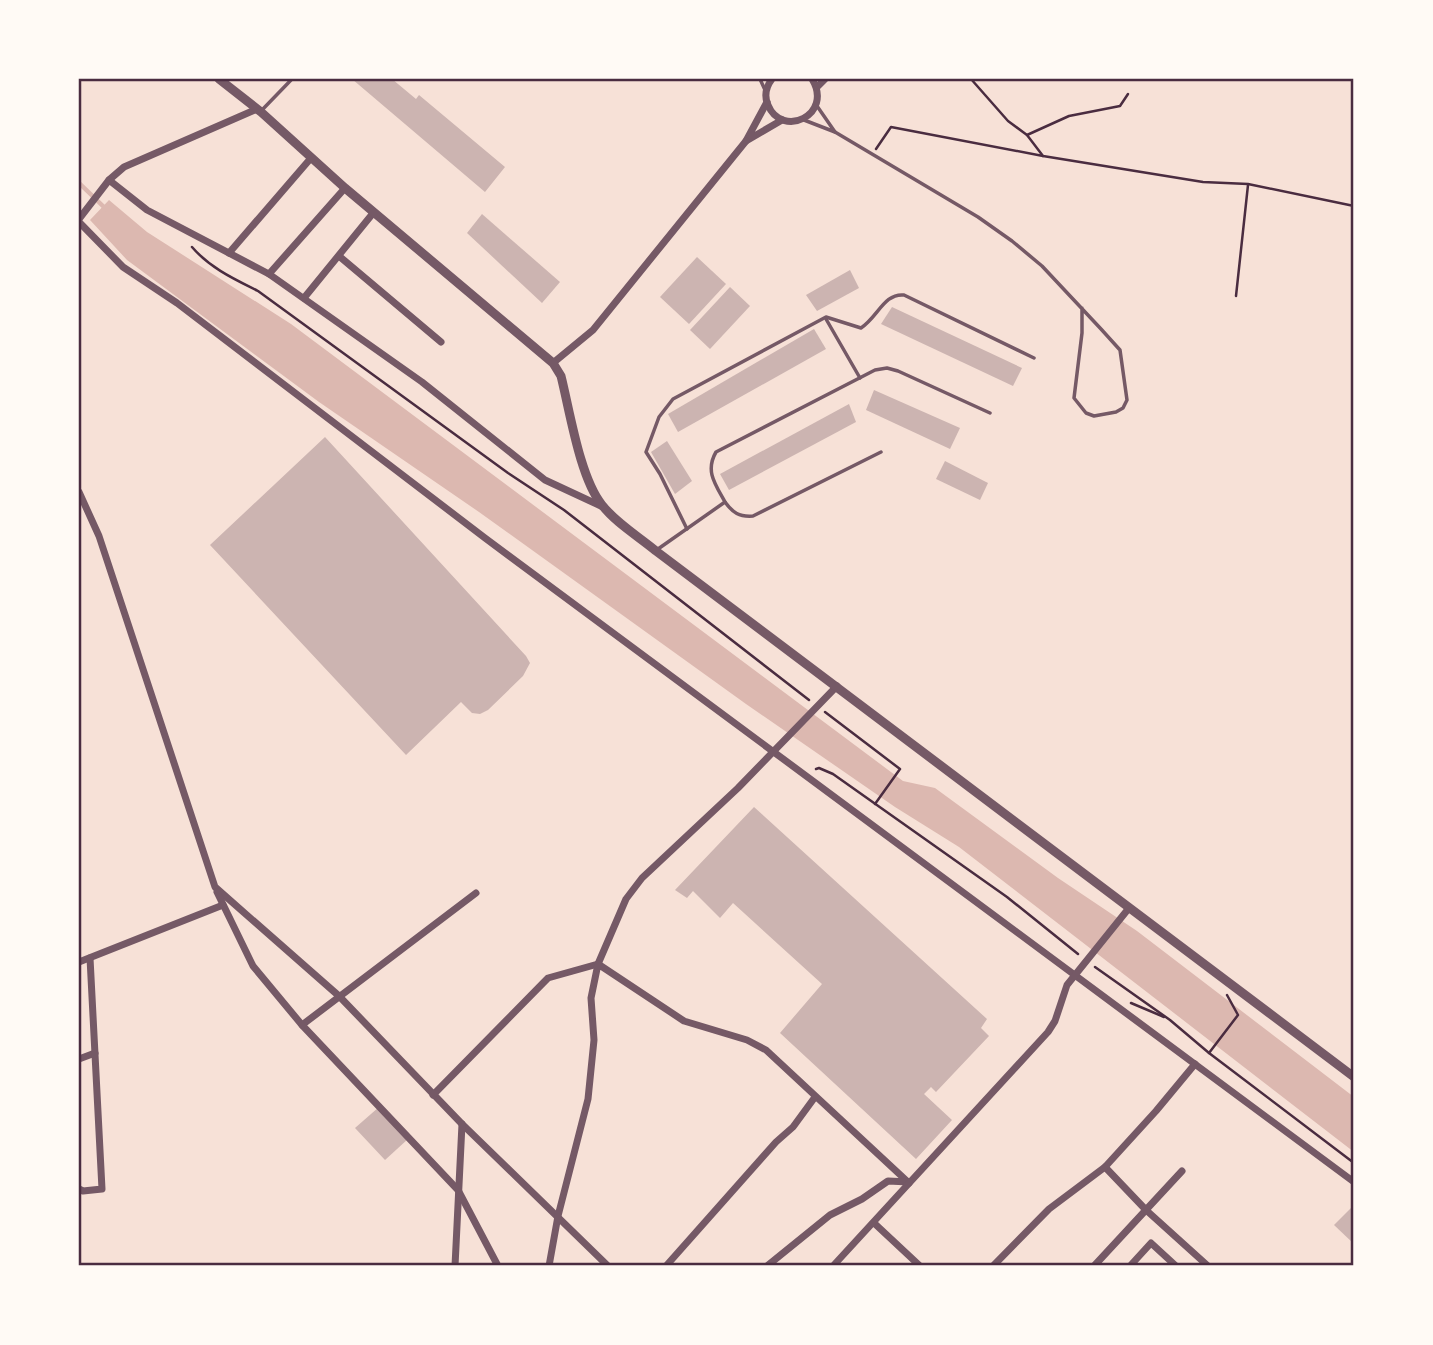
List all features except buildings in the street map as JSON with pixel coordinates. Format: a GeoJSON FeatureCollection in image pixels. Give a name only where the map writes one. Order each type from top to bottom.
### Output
{"type":"FeatureCollection","features":[{"type":"Feature","properties":{"kind":"street"},"geometry":{"type":"LineString","coordinates":[[219,79],[553,363],[561,376],[586,477],[604,508],[656,551],[1354,1077]]}},
{"type":"Feature","properties":{"kind":"street"},"geometry":{"type":"LineString","coordinates":[[772,79],[766,92],[767,102],[774,115],[790,122],[802,119],[812,112],[817,104],[817,87],[812,79]]}},
{"type":"Feature","properties":{"kind":"street"},"geometry":{"type":"LineString","coordinates":[[817,87],[825,79]]}},
{"type":"Feature","properties":{"kind":"street"},"geometry":{"type":"LineString","coordinates":[[553,363],[593,330],[746,141],[767,102]]}},
{"type":"Feature","properties":{"kind":"street"},"geometry":{"type":"LineString","coordinates":[[259,111],[124,167],[109,180],[79,220],[133,274],[177,303],[485,538],[1354,1182]]}},
{"type":"Feature","properties":{"kind":"street"},"geometry":{"type":"LineString","coordinates":[[746,141],[782,120]]}},
{"type":"Feature","properties":{"kind":"street"},"geometry":{"type":"LineString","coordinates":[[229,253],[311,158]]}},
{"type":"Feature","properties":{"kind":"street"},"geometry":{"type":"LineString","coordinates":[[109,180],[147,210],[269,274],[422,382],[545,480],[604,508]]}},
{"type":"Feature","properties":{"kind":"street"},"geometry":{"type":"LineString","coordinates":[[269,274],[345,188]]}},
{"type":"Feature","properties":{"kind":"street"},"geometry":{"type":"LineString","coordinates":[[304,298],[374,212]]}},
{"type":"Feature","properties":{"kind":"street"},"geometry":{"type":"LineString","coordinates":[[339,256],[441,342]]}},
{"type":"Feature","properties":{"kind":"street"},"geometry":{"type":"LineString","coordinates":[[79,492],[99,536],[215,887],[253,966],[302,1025],[458,1190],[498,1266]]}},
{"type":"Feature","properties":{"kind":"street"},"geometry":{"type":"LineString","coordinates":[[548,1266],[588,1100],[594,1040],[591,998],[598,964],[626,899],[642,878],[738,788],[837,686]]}},
{"type":"Feature","properties":{"kind":"street"},"geometry":{"type":"LineString","coordinates":[[215,887],[339,996],[461,1124],[608,1266]]}},
{"type":"Feature","properties":{"kind":"street"},"geometry":{"type":"LineString","coordinates":[[302,1025],[476,893]]}},
{"type":"Feature","properties":{"kind":"street"},"geometry":{"type":"LineString","coordinates":[[79,962],[223,905]]}},
{"type":"Feature","properties":{"kind":"street"},"geometry":{"type":"LineString","coordinates":[[833,1266],[1048,1032],[1055,1021],[1067,985],[1129,908]]}},
{"type":"Feature","properties":{"kind":"street"},"geometry":{"type":"LineString","coordinates":[[79,1189],[102,1189],[90,958]]}},
{"type":"Feature","properties":{"kind":"street"},"geometry":{"type":"LineString","coordinates":[[433,1095],[548,978],[598,964],[684,1021],[747,1040],[765,1051],[909,1182]]}},
{"type":"Feature","properties":{"kind":"street"},"geometry":{"type":"LineString","coordinates":[[79,1059],[95,1053]]}},
{"type":"Feature","properties":{"kind":"street"},"geometry":{"type":"LineString","coordinates":[[993,1266],[1049,1209],[1105,1167],[1195,1064]]}},
{"type":"Feature","properties":{"kind":"street"},"geometry":{"type":"LineString","coordinates":[[680,1266],[669,1263],[776,1142],[793,1127],[816,1097]]}},
{"type":"Feature","properties":{"kind":"street"},"geometry":{"type":"LineString","coordinates":[[455,1266],[461,1124]]}},
{"type":"Feature","properties":{"kind":"street"},"geometry":{"type":"LineString","coordinates":[[1105,1167],[1146,1210],[1208,1266]]}},
{"type":"Feature","properties":{"kind":"street"},"geometry":{"type":"LineString","coordinates":[[1094,1266],[1182,1171]]}},
{"type":"Feature","properties":{"kind":"street"},"geometry":{"type":"LineString","coordinates":[[767,1266],[830,1215],[862,1199],[888,1181],[909,1182]]}},
{"type":"Feature","properties":{"kind":"street"},"geometry":{"type":"LineString","coordinates":[[873,1223],[920,1266]]}},
{"type":"Feature","properties":{"kind":"street"},"geometry":{"type":"LineString","coordinates":[[1129,1266],[1151,1243],[1176,1266]]}},
{"type":"Feature","properties":{"kind":"lane"},"geometry":{"type":"LineString","coordinates":[[259,111],[292,79]]}},
{"type":"Feature","properties":{"kind":"lane"},"geometry":{"type":"LineString","coordinates":[[760,79],[766,92]]}},
{"type":"Feature","properties":{"kind":"lane"},"geometry":{"type":"LineString","coordinates":[[817,104],[835,132]]}},
{"type":"Feature","properties":{"kind":"lane"},"geometry":{"type":"LineString","coordinates":[[802,119],[835,132],[978,217],[1042,266],[1082,308],[1120,350],[1127,400],[1123,408],[1116,412],[1094,416],[1086,413],[1074,398],[1082,333],[1082,308]]}},
{"type":"Feature","properties":{"kind":"lane"},"geometry":{"type":"LineString","coordinates":[[687,529],[646,452],[659,417],[673,398],[826,317],[861,328],[872,321],[887,299],[895,294],[904,295],[1034,358]]}},
{"type":"Feature","properties":{"kind":"lane"},"geometry":{"type":"LineString","coordinates":[[826,317],[860,378]]}},
{"type":"Feature","properties":{"kind":"lane"},"geometry":{"type":"LineString","coordinates":[[881,452],[753,516],[741,516],[731,510],[710,471],[710,462],[716,452],[875,370],[887,368],[898,371],[990,413]]}},
{"type":"Feature","properties":{"kind":"lane"},"geometry":{"type":"LineString","coordinates":[[656,551],[725,502]]}},
{"type":"Feature","properties":{"kind":"path"},"geometry":{"type":"LineString","coordinates":[[971,79],[1008,121],[1027,135],[1043,156]]}},
{"type":"Feature","properties":{"kind":"path"},"geometry":{"type":"LineString","coordinates":[[1027,135],[1069,116],[1120,106],[1128,94]]}},
{"type":"Feature","properties":{"kind":"path"},"geometry":{"type":"LineString","coordinates":[[872,155],[891,127],[1043,156],[1203,182],[1248,184],[1354,206]]}},
{"type":"Feature","properties":{"kind":"path"},"geometry":{"type":"LineString","coordinates":[[1236,296],[1248,184]]}},
{"type":"Feature","properties":{"kind":"path"},"geometry":{"type":"LineString","coordinates":[[188,242],[203,260],[258,291],[508,473],[564,510],[814,704]]}},
{"type":"Feature","properties":{"kind":"path"},"geometry":{"type":"LineString","coordinates":[[824,712],[900,769],[875,804]]}},
{"type":"Feature","properties":{"kind":"path"},"geometry":{"type":"LineString","coordinates":[[1209,1053],[1238,1015],[1225,992]]}},
{"type":"Feature","properties":{"kind":"path"},"geometry":{"type":"LineString","coordinates":[[1119,1006],[1130,1002],[1170,1020]]}},
{"type":"Feature","properties":{"kind":"shaded area"},"geometry":{"type":"Polygon","coordinates":[[[109,200],[147,232],[291,324],[903,781],[935,788],[1058,878],[1137,931],[1354,1097],[1354,1152],[959,847],[895,807],[746,704],[479,512],[319,402],[127,260],[90,220],[109,200]]]}},
{"type":"Feature","properties":{"kind":"waterway"},"geometry":{"type":"LineString","coordinates":[[79,183],[106,209]]}}]}
